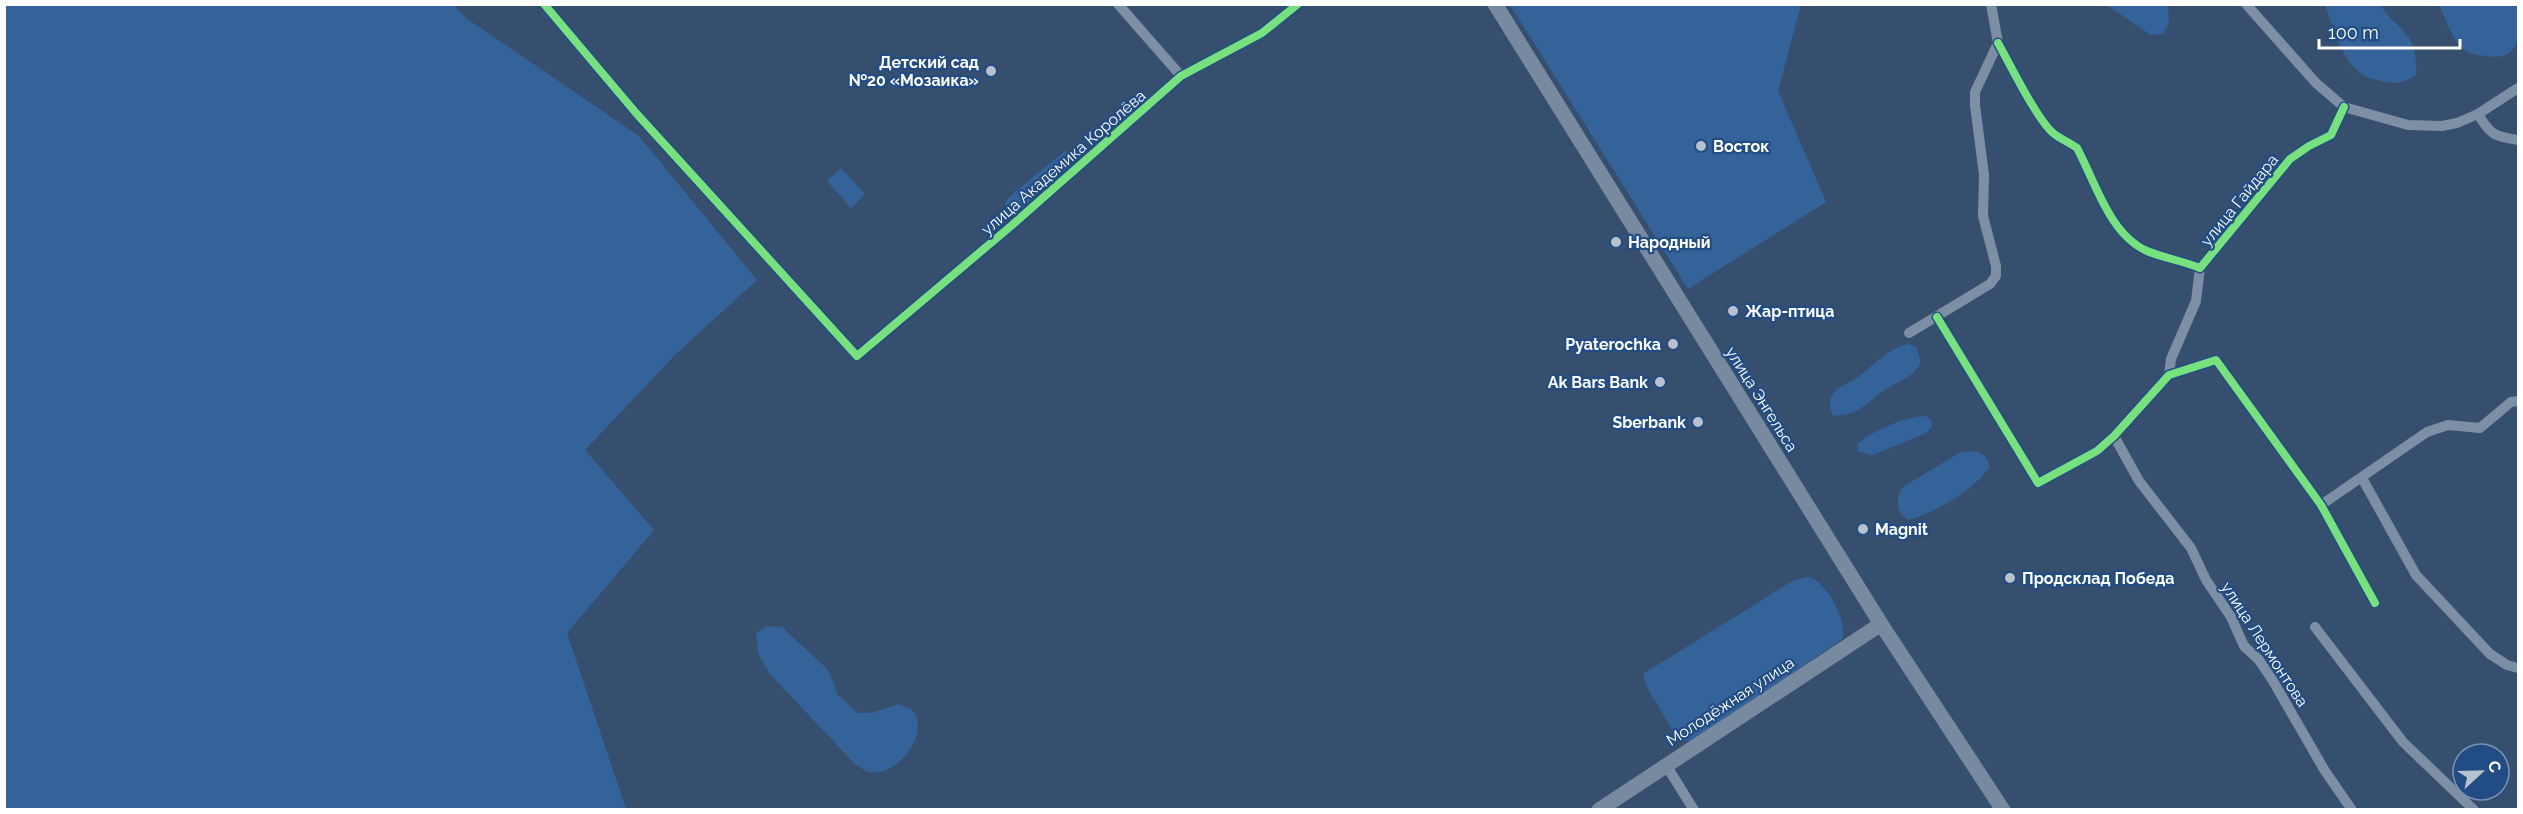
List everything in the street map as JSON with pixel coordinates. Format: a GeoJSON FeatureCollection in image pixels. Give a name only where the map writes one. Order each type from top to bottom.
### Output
{"type":"FeatureCollection","features":[{"type":"Feature","properties":{"kind":"main road","name":"улица Энгельса"},"geometry":{"type":"LineString","coordinates":[[1495,4],[1881,624],[2003,810]]}},
{"type":"Feature","properties":{"kind":"main road","name":"Молодёжная улица"},"geometry":{"type":"LineString","coordinates":[[1599,810],[1881,624]]}},
{"type":"Feature","properties":{"kind":"street","name":"улица Академика Королёва"},"geometry":{"type":"LineString","coordinates":[[544,4],[636,113],[857,356],[1011,226],[1181,76],[1262,33],[1298,4]]}},
{"type":"Feature","properties":{"kind":"street"},"geometry":{"type":"LineString","coordinates":[[1118,4],[1181,76]]}},
{"type":"Feature","properties":{"kind":"street"},"geometry":{"type":"LineString","coordinates":[[1909,333],[1990,284],[1996,276],[1996,266],[1983,216],[1984,175],[1975,105],[1976,92],[1998,43],[1991,4]]}},
{"type":"Feature","properties":{"kind":"street"},"geometry":{"type":"LineString","coordinates":[[2246,4],[2316,83],[2344,107],[2409,125],[2442,126],[2457,123],[2478,114],[2518,88]]}},
{"type":"Feature","properties":{"kind":"street","name":"улица Гайдара"},"geometry":{"type":"LineString","coordinates":[[1998,43],[2038,113],[2053,133],[2068,140],[2077,148],[2118,227],[2144,250],[2200,268]]}},
{"type":"Feature","properties":{"kind":"street","name":"улица Гайдара"},"geometry":{"type":"LineString","coordinates":[[1937,317],[2038,483],[2097,451],[2114,436],[2169,375],[2171,358],[2196,301],[2200,268],[2290,159],[2331,135],[2344,107]]}},
{"type":"Feature","properties":{"kind":"street"},"geometry":{"type":"LineString","coordinates":[[2478,114],[2488,131],[2498,137],[2518,140]]}},
{"type":"Feature","properties":{"kind":"street"},"geometry":{"type":"LineString","coordinates":[[2169,375],[2216,360],[2321,505],[2375,603]]}},
{"type":"Feature","properties":{"kind":"street"},"geometry":{"type":"LineString","coordinates":[[2321,505],[2427,432],[2448,425],[2480,428],[2511,402],[2518,401]]}},
{"type":"Feature","properties":{"kind":"street","name":"улица Лермонтова"},"geometry":{"type":"LineString","coordinates":[[2114,436],[2139,481],[2192,548],[2206,580],[2231,617],[2244,646],[2259,660],[2273,681],[2325,771],[2352,810]]}},
{"type":"Feature","properties":{"kind":"street"},"geometry":{"type":"LineString","coordinates":[[2362,478],[2416,575],[2490,654],[2507,665],[2518,668]]}},
{"type":"Feature","properties":{"kind":"street"},"geometry":{"type":"LineString","coordinates":[[2315,627],[2403,742],[2474,810]]}},
{"type":"Feature","properties":{"kind":"street"},"geometry":{"type":"LineString","coordinates":[[1666,765],[1694,810]]}},
{"type":"Feature","properties":{"kind":"shaded area"},"geometry":{"type":"Polygon","coordinates":[[[5,4],[454,5],[466,18],[639,136],[757,280],[676,354],[585,450],[654,530],[567,633],[626,809],[5,809],[5,4]]]}},
{"type":"Feature","properties":{"kind":"shaded area","name":"Восток"},"geometry":{"type":"Polygon","coordinates":[[[1510,5],[1801,5],[1778,91],[1826,202],[1688,289],[1510,5]]]}},
{"type":"Feature","properties":{"kind":"shaded area"},"geometry":{"type":"Polygon","coordinates":[[[2107,5],[2168,5],[2169,22],[2163,34],[2151,35],[2107,5]]]}},
{"type":"Feature","properties":{"kind":"shaded area"},"geometry":{"type":"Polygon","coordinates":[[[2325,5],[2381,5],[2386,14],[2412,43],[2416,59],[2416,75],[2391,83],[2369,78],[2355,69],[2343,52],[2325,5]]]}},
{"type":"Feature","properties":{"kind":"shaded area"},"geometry":{"type":"Polygon","coordinates":[[[2439,5],[2518,5],[2518,34],[2513,49],[2499,57],[2473,54],[2467,51],[2454,37],[2439,5]]]}},
{"type":"Feature","properties":{"kind":"shaded area"},"geometry":{"type":"Polygon","coordinates":[[[1065,151],[1072,154],[1071,162],[1020,210],[1012,213],[1005,211],[1005,203],[1009,197],[1065,151]]]}},
{"type":"Feature","properties":{"kind":"shaded area"},"geometry":{"type":"Polygon","coordinates":[[[841,168],[865,194],[851,208],[827,181],[841,168]]]}},
{"type":"Feature","properties":{"kind":"shaded area"},"geometry":{"type":"Polygon","coordinates":[[[1908,344],[1916,347],[1921,362],[1914,372],[1856,411],[1833,415],[1830,401],[1837,390],[1858,377],[1888,353],[1908,344]]]}},
{"type":"Feature","properties":{"kind":"shaded area"},"geometry":{"type":"Polygon","coordinates":[[[1926,416],[1932,421],[1932,427],[1926,433],[1873,455],[1857,451],[1858,443],[1873,433],[1899,421],[1926,416]]]}},
{"type":"Feature","properties":{"kind":"shaded area"},"geometry":{"type":"Polygon","coordinates":[[[1974,451],[1985,456],[1990,467],[1974,484],[1931,512],[1908,520],[1901,514],[1898,501],[1903,487],[1959,453],[1974,451]]]}},
{"type":"Feature","properties":{"kind":"shaded area"},"geometry":{"type":"Polygon","coordinates":[[[1808,577],[1821,585],[1834,603],[1842,623],[1842,639],[1697,740],[1690,742],[1677,738],[1647,687],[1643,674],[1794,580],[1808,577]]]}},
{"type":"Feature","properties":{"kind":"shaded area"},"geometry":{"type":"Polygon","coordinates":[[[767,626],[782,627],[828,670],[838,695],[858,713],[871,713],[899,704],[912,710],[917,719],[918,730],[915,741],[900,761],[880,772],[869,772],[856,765],[769,673],[758,653],[756,634],[767,626]]]}},
{"type":"Feature","properties":{"kind":"cycle path"},"geometry":{"type":"LineString","coordinates":[[544,4],[636,113],[857,356],[1011,226],[1181,76],[1262,33],[1298,4]]}},
{"type":"Feature","properties":{"kind":"cycle path"},"geometry":{"type":"LineString","coordinates":[[1998,43],[2046,126],[2077,148],[2105,206],[2123,232],[2147,251],[2200,268],[2290,159],[2331,135],[2344,107]]}},
{"type":"Feature","properties":{"kind":"cycle path"},"geometry":{"type":"LineString","coordinates":[[1937,317],[2038,483],[2097,451],[2114,436],[2169,375],[2216,360],[2321,505],[2375,603]]}},
{"type":"Feature","properties":{"kind":"place","name":"Детский сад №20 «Мозаика»"},"geometry":{"type":"Point","coordinates":[991,71]}},
{"type":"Feature","properties":{"kind":"place","name":"Восток"},"geometry":{"type":"Point","coordinates":[1701,146]}},
{"type":"Feature","properties":{"kind":"place","name":"Народный"},"geometry":{"type":"Point","coordinates":[1616,242]}},
{"type":"Feature","properties":{"kind":"place","name":"Жар-птица"},"geometry":{"type":"Point","coordinates":[1733,311]}},
{"type":"Feature","properties":{"kind":"place","name":"Pyaterochka"},"geometry":{"type":"Point","coordinates":[1673,344]}},
{"type":"Feature","properties":{"kind":"place","name":"Ak Bars Bank"},"geometry":{"type":"Point","coordinates":[1660,382]}},
{"type":"Feature","properties":{"kind":"place","name":"Sberbank"},"geometry":{"type":"Point","coordinates":[1698,422]}},
{"type":"Feature","properties":{"kind":"place","name":"Magnit"},"geometry":{"type":"Point","coordinates":[1863,529]}},
{"type":"Feature","properties":{"kind":"place","name":"Продсклад Победа"},"geometry":{"type":"Point","coordinates":[2010,578]}}]}
